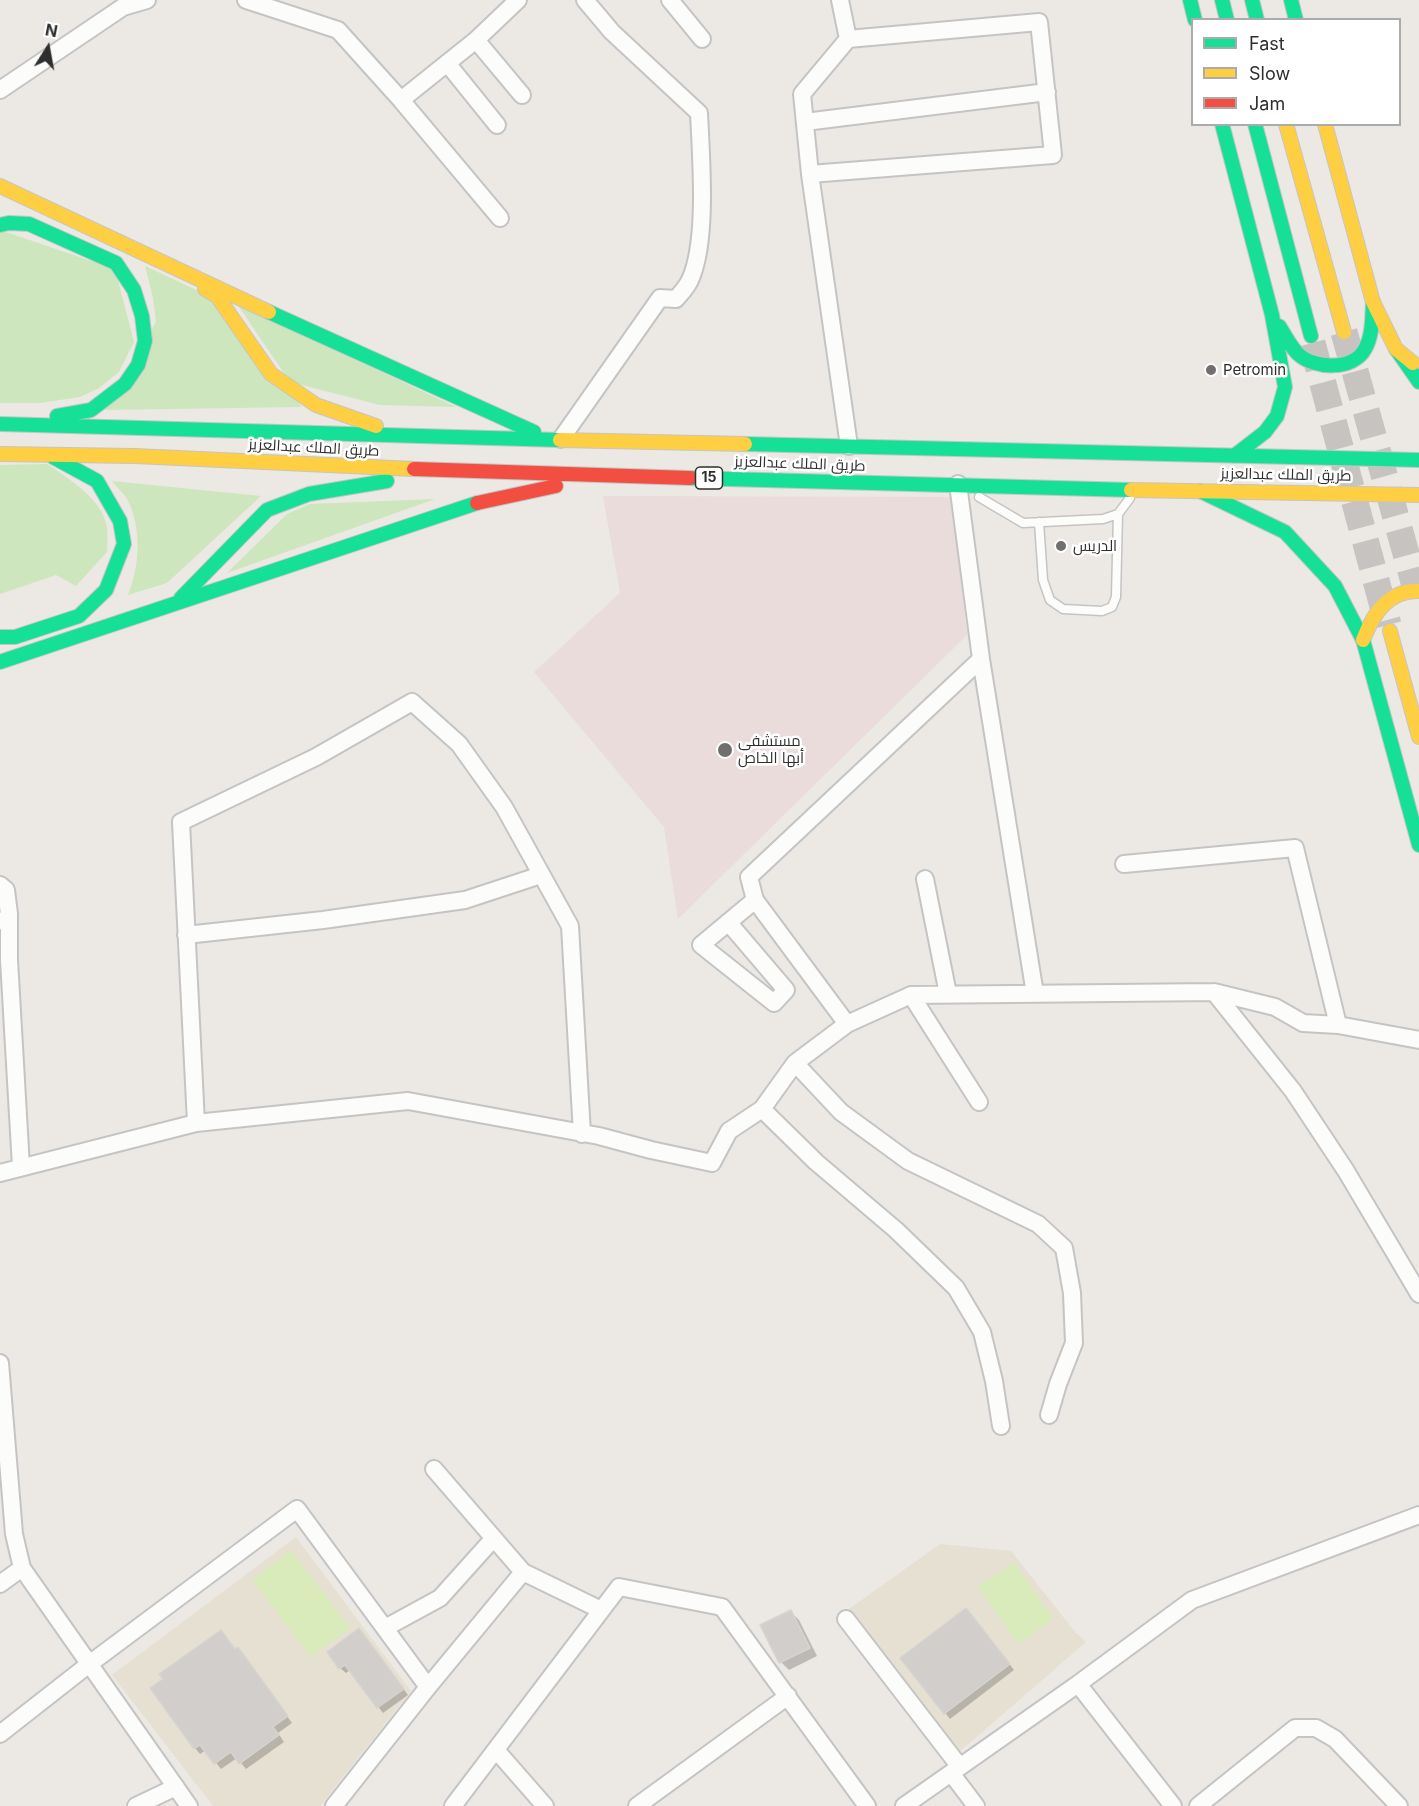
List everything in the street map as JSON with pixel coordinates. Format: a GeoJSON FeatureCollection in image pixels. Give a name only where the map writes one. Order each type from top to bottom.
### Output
{"type":"FeatureCollection","features":[{"type":"Feature","properties":{"kind":"main road"},"geometry":{"type":"LineString","coordinates":[[1190,0],[1194,18]]}},
{"type":"Feature","properties":{"kind":"main road"},"geometry":{"type":"LineString","coordinates":[[1222,0],[1226,18]]}},
{"type":"Feature","properties":{"kind":"main road"},"geometry":{"type":"LineString","coordinates":[[1252,0],[1256,18]]}},
{"type":"Feature","properties":{"kind":"main road"},"geometry":{"type":"LineString","coordinates":[[1291,0],[1296,18]]}},
{"type":"Feature","properties":{"kind":"main road"},"geometry":{"type":"LineString","coordinates":[[1223,126],[1272,315],[1286,387],[1277,416],[1265,432],[1234,456]]}},
{"type":"Feature","properties":{"kind":"main road"},"geometry":{"type":"LineString","coordinates":[[1256,126],[1311,336]]}},
{"type":"Feature","properties":{"kind":"main road"},"geometry":{"type":"LineString","coordinates":[[1287,126],[1344,332]]}},
{"type":"Feature","properties":{"kind":"main road"},"geometry":{"type":"LineString","coordinates":[[1326,126],[1373,302],[1396,350],[1419,382]]}},
{"type":"Feature","properties":{"kind":"main road"},"geometry":{"type":"LineString","coordinates":[[0,186],[170,267],[517,425],[556,439]]}},
{"type":"Feature","properties":{"kind":"main road"},"geometry":{"type":"LineString","coordinates":[[0,225],[29,224],[116,263],[134,290],[142,316],[145,341],[138,365],[125,384],[91,410],[2,424]]}},
{"type":"Feature","properties":{"kind":"main road"},"geometry":{"type":"LineString","coordinates":[[170,267],[217,296],[271,374],[316,405],[408,436]]}},
{"type":"Feature","properties":{"kind":"main road"},"geometry":{"type":"LineString","coordinates":[[1272,315],[1299,354],[1325,366],[1343,364],[1360,356],[1369,338],[1373,302]]}},
{"type":"Feature","properties":{"kind":"main road"},"geometry":{"type":"LineString","coordinates":[[1396,350],[1419,367]]}},
{"type":"Feature","properties":{"kind":"main road","name":"طريق الملك عبدالعزيز"},"geometry":{"type":"LineString","coordinates":[[2,424],[1419,460]]}},
{"type":"Feature","properties":{"kind":"main road","name":"طريق الملك عبدالعزيز"},"geometry":{"type":"LineString","coordinates":[[0,454],[135,456],[454,471],[1135,490],[1418,495]]}},
{"type":"Feature","properties":{"kind":"main road"},"geometry":{"type":"LineString","coordinates":[[0,637],[15,638],[79,616],[106,590],[124,544],[120,521],[97,481],[50,455]]}},
{"type":"Feature","properties":{"kind":"main road"},"geometry":{"type":"LineString","coordinates":[[176,603],[267,510],[309,494],[454,471]]}},
{"type":"Feature","properties":{"kind":"main road"},"geometry":{"type":"LineString","coordinates":[[0,662],[480,502],[608,475]]}},
{"type":"Feature","properties":{"kind":"main road"},"geometry":{"type":"LineString","coordinates":[[1196,490],[1285,532],[1335,586],[1363,640],[1419,845]]}},
{"type":"Feature","properties":{"kind":"main road"},"geometry":{"type":"LineString","coordinates":[[1363,640],[1370,619],[1390,597],[1408,589],[1419,591]]}},
{"type":"Feature","properties":{"kind":"main road"},"geometry":{"type":"LineString","coordinates":[[1390,632],[1419,737]]}},
{"type":"Feature","properties":{"kind":"street"},"geometry":{"type":"LineString","coordinates":[[0,90],[123,7],[147,0]]}},
{"type":"Feature","properties":{"kind":"street"},"geometry":{"type":"LineString","coordinates":[[246,0],[338,30],[402,100],[501,219]]}},
{"type":"Feature","properties":{"kind":"street"},"geometry":{"type":"LineString","coordinates":[[402,100],[476,40],[518,0]]}},
{"type":"Feature","properties":{"kind":"street"},"geometry":{"type":"LineString","coordinates":[[556,439],[660,298],[676,299],[690,283],[699,256],[701,198],[699,113],[612,33],[585,0]]}},
{"type":"Feature","properties":{"kind":"street"},"geometry":{"type":"LineString","coordinates":[[670,0],[702,39]]}},
{"type":"Feature","properties":{"kind":"street"},"geometry":{"type":"LineString","coordinates":[[840,0],[848,39]]}},
{"type":"Feature","properties":{"kind":"street"},"geometry":{"type":"LineString","coordinates":[[810,174],[1053,155],[1039,22],[848,39],[802,94],[810,174],[849,446]]}},
{"type":"Feature","properties":{"kind":"street"},"geometry":{"type":"LineString","coordinates":[[476,40],[522,95]]}},
{"type":"Feature","properties":{"kind":"street"},"geometry":{"type":"LineString","coordinates":[[447,63],[497,125]]}},
{"type":"Feature","properties":{"kind":"street"},"geometry":{"type":"LineString","coordinates":[[805,122],[1047,92]]}},
{"type":"Feature","properties":{"kind":"street"},"geometry":{"type":"LineString","coordinates":[[958,484],[981,659],[1035,994]]}},
{"type":"Feature","properties":{"kind":"street"},"geometry":{"type":"LineString","coordinates":[[847,1024],[755,900],[749,877],[981,659]]}},
{"type":"Feature","properties":{"kind":"street"},"geometry":{"type":"LineString","coordinates":[[196,1123],[181,822],[316,757],[412,702],[459,744],[504,807],[570,926],[582,1134]]}},
{"type":"Feature","properties":{"kind":"street"},"geometry":{"type":"LineString","coordinates":[[1124,864],[1295,848],[1338,1025]]}},
{"type":"Feature","properties":{"kind":"street"},"geometry":{"type":"LineString","coordinates":[[186,935],[323,920],[465,900],[541,875]]}},
{"type":"Feature","properties":{"kind":"street"},"geometry":{"type":"LineString","coordinates":[[926,879],[948,994]]}},
{"type":"Feature","properties":{"kind":"street"},"geometry":{"type":"LineString","coordinates":[[0,885],[6,890],[4,921],[9,960],[21,1167]]}},
{"type":"Feature","properties":{"kind":"street"},"geometry":{"type":"LineString","coordinates":[[728,922],[786,990],[774,1003],[701,945],[728,922],[755,900]]}},
{"type":"Feature","properties":{"kind":"street"},"geometry":{"type":"LineString","coordinates":[[1214,992],[1293,1091],[1346,1171],[1419,1294]]}},
{"type":"Feature","properties":{"kind":"street"},"geometry":{"type":"LineString","coordinates":[[0,1173],[196,1123],[408,1101],[582,1134],[712,1163],[729,1131],[762,1109],[795,1063],[847,1024],[911,995],[1214,992],[1275,1007],[1303,1023],[1338,1025],[1419,1040]]}},
{"type":"Feature","properties":{"kind":"street"},"geometry":{"type":"LineString","coordinates":[[911,995],[979,1102]]}},
{"type":"Feature","properties":{"kind":"street"},"geometry":{"type":"LineString","coordinates":[[795,1063],[841,1112],[908,1161],[1038,1224],[1064,1248],[1072,1293],[1074,1343],[1058,1384],[1049,1416]]}},
{"type":"Feature","properties":{"kind":"street"},"geometry":{"type":"LineString","coordinates":[[762,1109],[816,1162],[896,1230],[956,1288],[982,1332],[994,1381],[1001,1426]]}},
{"type":"Feature","properties":{"kind":"street"},"geometry":{"type":"LineString","coordinates":[[0,1363],[4,1467],[14,1534],[22,1568],[189,1806]]}},
{"type":"Feature","properties":{"kind":"street"},"geometry":{"type":"LineString","coordinates":[[434,1469],[522,1572],[601,1610]]}},
{"type":"Feature","properties":{"kind":"street"},"geometry":{"type":"LineString","coordinates":[[0,1734],[88,1665],[297,1509],[428,1687]]}},
{"type":"Feature","properties":{"kind":"street"},"geometry":{"type":"LineString","coordinates":[[904,1806],[1078,1684],[1192,1600],[1419,1515]]}},
{"type":"Feature","properties":{"kind":"street"},"geometry":{"type":"LineString","coordinates":[[385,1628],[440,1598],[493,1539]]}},
{"type":"Feature","properties":{"kind":"street"},"geometry":{"type":"LineString","coordinates":[[0,1584],[22,1568]]}},
{"type":"Feature","properties":{"kind":"street"},"geometry":{"type":"LineString","coordinates":[[334,1806],[522,1572]]}},
{"type":"Feature","properties":{"kind":"street"},"geometry":{"type":"LineString","coordinates":[[453,1806],[619,1587],[722,1607],[867,1806]]}},
{"type":"Feature","properties":{"kind":"street"},"geometry":{"type":"LineString","coordinates":[[846,1619],[956,1770],[976,1806]]}},
{"type":"Feature","properties":{"kind":"street"},"geometry":{"type":"LineString","coordinates":[[1078,1684],[1173,1806]]}},
{"type":"Feature","properties":{"kind":"street"},"geometry":{"type":"LineString","coordinates":[[637,1806],[788,1696]]}},
{"type":"Feature","properties":{"kind":"street"},"geometry":{"type":"LineString","coordinates":[[1198,1806],[1295,1728],[1316,1728],[1335,1739],[1399,1806]]}},
{"type":"Feature","properties":{"kind":"street"},"geometry":{"type":"LineString","coordinates":[[496,1750],[545,1806]]}},
{"type":"Feature","properties":{"kind":"street"},"geometry":{"type":"LineString","coordinates":[[136,1806],[176,1787]]}},
{"type":"Feature","properties":{"kind":"lane"},"geometry":{"type":"LineString","coordinates":[[958,484],[1023,523],[1103,519],[1118,514]]}},
{"type":"Feature","properties":{"kind":"lane"},"geometry":{"type":"LineString","coordinates":[[1039,522],[1043,580],[1050,600],[1063,609],[1102,611],[1112,607],[1116,597],[1118,514],[1135,490]]}},
{"type":"Feature","properties":{"kind":"shaded area","name":"مستشفى أبها الخاص"},"geometry":{"type":"Polygon","coordinates":[[[603,496],[951,497],[967,635],[678,919],[664,827],[534,672],[620,593],[603,496]]]}},
{"type":"Feature","properties":{"kind":"shaded area"},"geometry":{"type":"Polygon","coordinates":[[[296,1537],[411,1691],[320,1806],[213,1806],[112,1675],[296,1537]]]}},
{"type":"Feature","properties":{"kind":"shaded area"},"geometry":{"type":"Polygon","coordinates":[[[940,1544],[1011,1551],[1076,1633],[1086,1642],[957,1754],[849,1609],[940,1544]]]}},
{"type":"Feature","properties":{"kind":"green space"},"geometry":{"type":"Polygon","coordinates":[[[0,230],[115,269],[134,342],[119,372],[99,388],[80,397],[40,403],[0,403],[0,230]]]}},
{"type":"Feature","properties":{"kind":"green space"},"geometry":{"type":"Polygon","coordinates":[[[145,266],[205,294],[302,407],[103,410],[156,322],[145,266]]]}},
{"type":"Feature","properties":{"kind":"green space"},"geometry":{"type":"Polygon","coordinates":[[[237,304],[456,407],[380,405],[290,382],[237,304]]]}},
{"type":"Feature","properties":{"kind":"green space"},"geometry":{"type":"Polygon","coordinates":[[[47,464],[84,491],[99,508],[107,528],[107,552],[76,586],[56,575],[0,594],[0,465],[47,464]]]}},
{"type":"Feature","properties":{"kind":"green space"},"geometry":{"type":"Polygon","coordinates":[[[112,481],[261,496],[167,583],[128,595],[137,562],[136,526],[128,500],[112,481]]]}},
{"type":"Feature","properties":{"kind":"green space"},"geometry":{"type":"Polygon","coordinates":[[[435,499],[227,573],[287,514],[310,504],[435,499]]]}},
{"type":"Feature","properties":{"kind":"green space"},"geometry":{"type":"Polygon","coordinates":[[[291,1550],[350,1628],[311,1657],[252,1580],[291,1550]]]}},
{"type":"Feature","properties":{"kind":"green space"},"geometry":{"type":"Polygon","coordinates":[[[1014,1562],[1053,1619],[1018,1644],[978,1587],[1014,1562]]]}},
{"type":"Feature","properties":{"kind":"building"},"geometry":{"type":"Polygon","coordinates":[[[966,1608],[1010,1664],[944,1714],[900,1658],[966,1608]]]}},
{"type":"Feature","properties":{"kind":"building"},"geometry":{"type":"Polygon","coordinates":[[[791,1610],[810,1648],[779,1663],[760,1625],[791,1610]]]}},
{"type":"Feature","properties":{"kind":"building"},"geometry":{"type":"Polygon","coordinates":[[[359,1628],[404,1689],[377,1708],[345,1665],[339,1669],[327,1652],[359,1628]]]}},
{"type":"Feature","properties":{"kind":"building"},"geometry":{"type":"Polygon","coordinates":[[[221,1630],[235,1649],[238,1647],[288,1716],[273,1727],[279,1735],[239,1764],[231,1752],[214,1764],[200,1745],[194,1749],[150,1688],[163,1679],[159,1674],[221,1630]]]}},
{"type":"Feature","properties":{"kind":"tunnel"},"geometry":{"type":"LineString","coordinates":[[1344,332],[1419,600]]}},
{"type":"Feature","properties":{"kind":"tunnel"},"geometry":{"type":"LineString","coordinates":[[1312,343],[1388,625]]}},
{"type":"Feature","properties":{"kind":"traffic: fast"},"geometry":{"type":"LineString","coordinates":[[1190,0],[1194,18]]}},
{"type":"Feature","properties":{"kind":"traffic: fast"},"geometry":{"type":"LineString","coordinates":[[1222,0],[1226,18]]}},
{"type":"Feature","properties":{"kind":"traffic: fast"},"geometry":{"type":"LineString","coordinates":[[1252,0],[1256,18]]}},
{"type":"Feature","properties":{"kind":"traffic: fast"},"geometry":{"type":"LineString","coordinates":[[1291,0],[1296,18]]}},
{"type":"Feature","properties":{"kind":"traffic: fast"},"geometry":{"type":"LineString","coordinates":[[1223,126],[1272,315],[1285,387],[1277,416],[1265,432],[1234,456]]}},
{"type":"Feature","properties":{"kind":"traffic: fast"},"geometry":{"type":"LineString","coordinates":[[1256,126],[1311,336]]}},
{"type":"Feature","properties":{"kind":"traffic: fast"},"geometry":{"type":"LineString","coordinates":[[0,225],[29,224],[116,263],[134,290],[142,316],[145,341],[138,365],[125,384],[91,410],[57,416]]}},
{"type":"Feature","properties":{"kind":"traffic: fast"},"geometry":{"type":"LineString","coordinates":[[1279,326],[1295,351],[1305,359],[1323,365],[1343,364],[1359,356],[1368,344],[1373,302]]}},
{"type":"Feature","properties":{"kind":"traffic: fast"},"geometry":{"type":"LineString","coordinates":[[269,312],[534,432]]}},
{"type":"Feature","properties":{"kind":"traffic: fast"},"geometry":{"type":"LineString","coordinates":[[1396,349],[1419,382]]}},
{"type":"Feature","properties":{"kind":"traffic: fast"},"geometry":{"type":"LineString","coordinates":[[0,424],[560,440]]}},
{"type":"Feature","properties":{"kind":"traffic: fast"},"geometry":{"type":"LineString","coordinates":[[745,444],[1419,460]]}},
{"type":"Feature","properties":{"kind":"traffic: fast"},"geometry":{"type":"LineString","coordinates":[[0,637],[15,637],[79,616],[106,590],[124,544],[120,521],[97,481],[53,457]]}},
{"type":"Feature","properties":{"kind":"traffic: fast"},"geometry":{"type":"LineString","coordinates":[[690,478],[1131,490]]}},
{"type":"Feature","properties":{"kind":"traffic: fast"},"geometry":{"type":"LineString","coordinates":[[181,598],[267,510],[309,494],[387,481]]}},
{"type":"Feature","properties":{"kind":"traffic: fast"},"geometry":{"type":"LineString","coordinates":[[1200,491],[1285,532],[1335,586],[1363,640],[1419,845]]}},
{"type":"Feature","properties":{"kind":"traffic: fast"},"geometry":{"type":"LineString","coordinates":[[0,662],[477,503]]}},
{"type":"Feature","properties":{"kind":"traffic: slow"},"geometry":{"type":"LineString","coordinates":[[1287,126],[1344,332]]}},
{"type":"Feature","properties":{"kind":"traffic: slow"},"geometry":{"type":"LineString","coordinates":[[1326,126],[1373,302],[1396,349],[1413,363]]}},
{"type":"Feature","properties":{"kind":"traffic: slow"},"geometry":{"type":"LineString","coordinates":[[0,186],[269,312]]}},
{"type":"Feature","properties":{"kind":"traffic: slow"},"geometry":{"type":"LineString","coordinates":[[205,289],[217,296],[271,374],[316,405],[376,426]]}},
{"type":"Feature","properties":{"kind":"traffic: slow"},"geometry":{"type":"LineString","coordinates":[[560,440],[745,444]]}},
{"type":"Feature","properties":{"kind":"traffic: slow"},"geometry":{"type":"LineString","coordinates":[[0,454],[135,456],[414,469]]}},
{"type":"Feature","properties":{"kind":"traffic: slow"},"geometry":{"type":"LineString","coordinates":[[1131,490],[1419,495]]}},
{"type":"Feature","properties":{"kind":"traffic: slow"},"geometry":{"type":"LineString","coordinates":[[1363,640],[1383,605],[1399,595],[1419,591]]}},
{"type":"Feature","properties":{"kind":"traffic: slow"},"geometry":{"type":"LineString","coordinates":[[1390,631],[1419,737]]}},
{"type":"Feature","properties":{"kind":"traffic: jam"},"geometry":{"type":"LineString","coordinates":[[414,469],[690,478]]}},
{"type":"Feature","properties":{"kind":"traffic: jam"},"geometry":{"type":"LineString","coordinates":[[477,503],[556,486]]}},
{"type":"Feature","properties":{"kind":"place","name":"Petromin"},"geometry":{"type":"Point","coordinates":[1211,370]}},
{"type":"Feature","properties":{"kind":"place","name":"الدريس"},"geometry":{"type":"Point","coordinates":[1061,546]}},
{"type":"Feature","properties":{"kind":"place","name":"مستشفى أبها الخاص"},"geometry":{"type":"Point","coordinates":[725,750]}}]}
